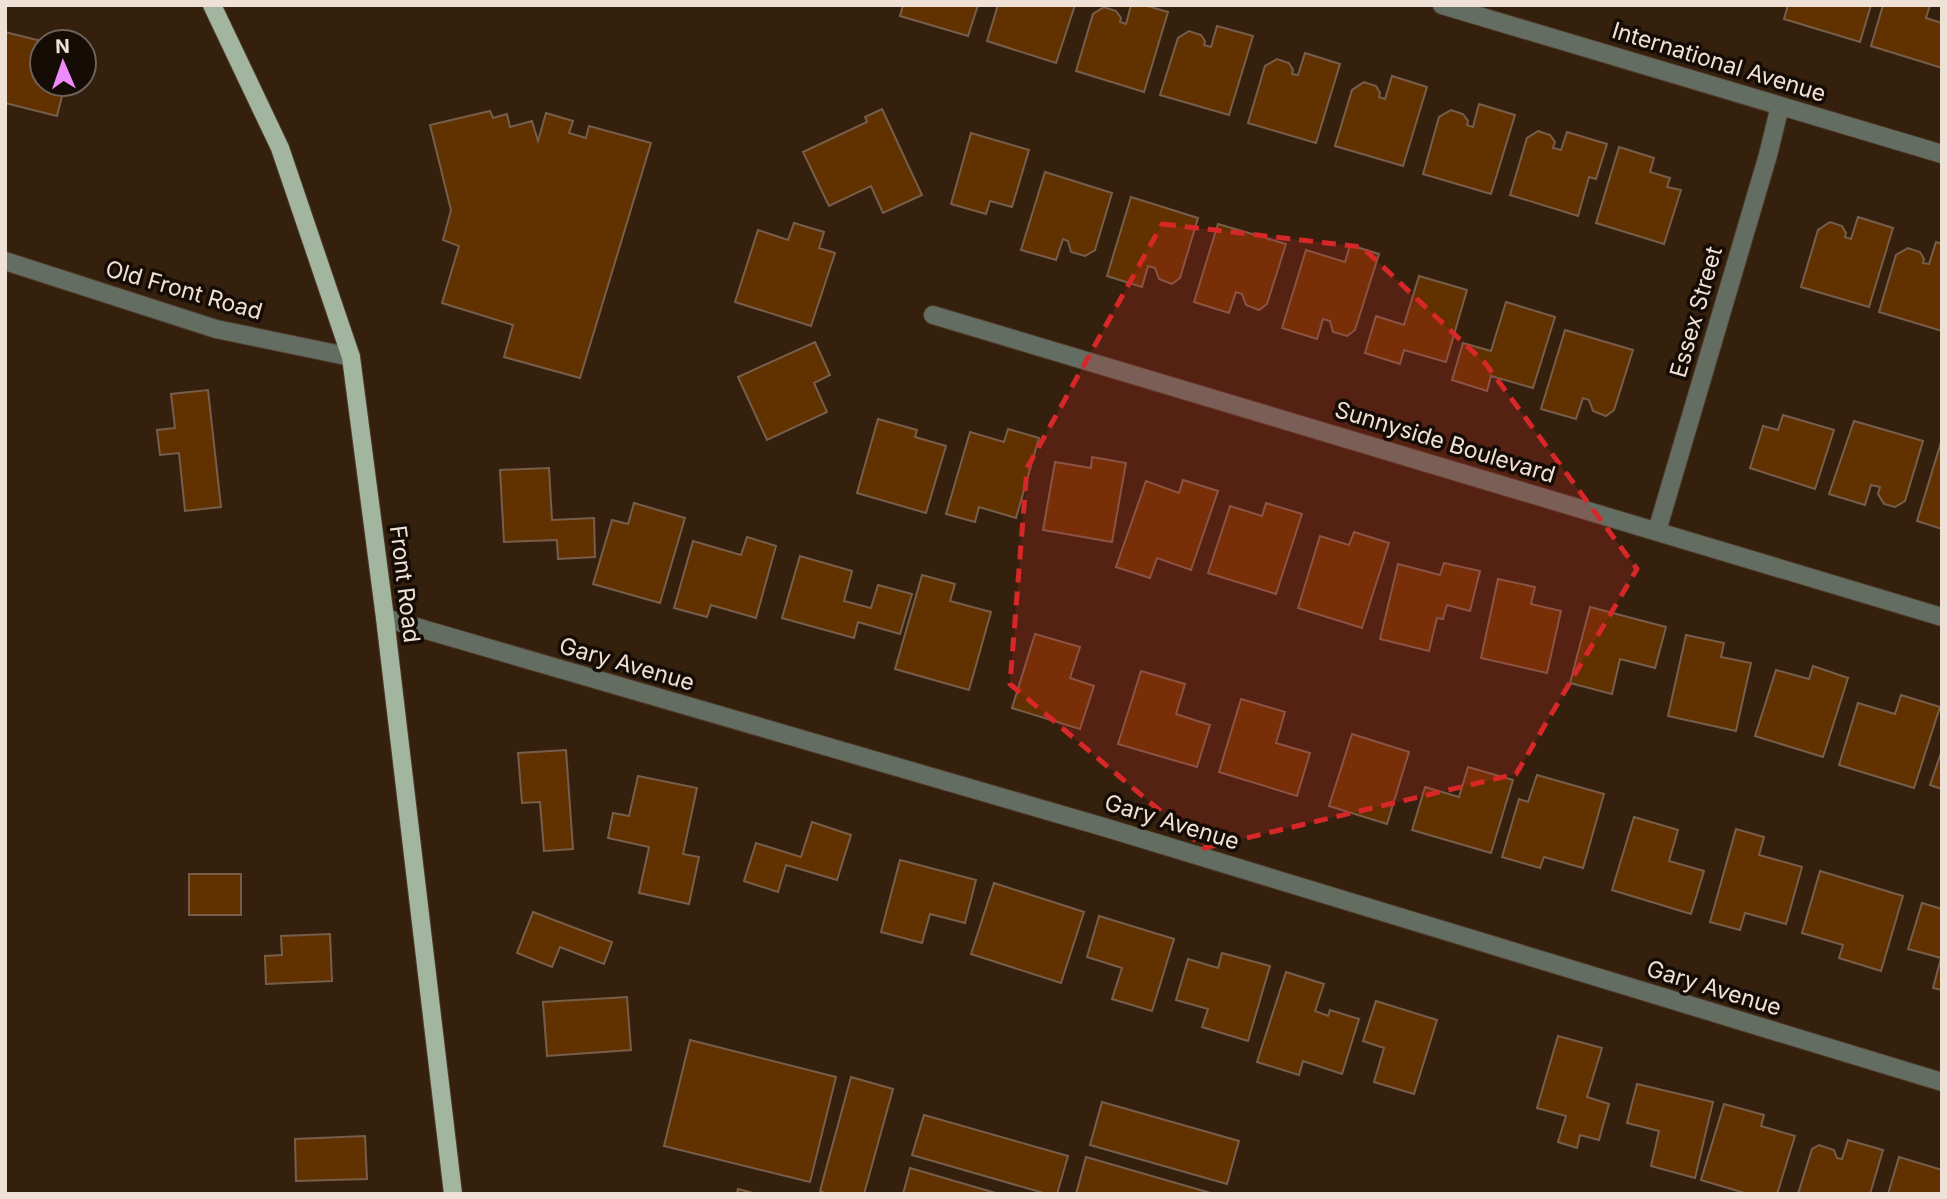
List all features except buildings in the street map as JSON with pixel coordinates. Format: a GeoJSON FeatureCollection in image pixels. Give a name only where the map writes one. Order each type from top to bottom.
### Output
{"type":"FeatureCollection","features":[{"type":"Feature","properties":{"kind":"main road","name":"Front Road"},"geometry":{"type":"LineString","coordinates":[[212,5],[280,148],[351,357],[385,618],[453,1194]]}},
{"type":"Feature","properties":{"kind":"street","name":"International Avenue"},"geometry":{"type":"LineString","coordinates":[[1442,5],[1942,154]]}},
{"type":"Feature","properties":{"kind":"street","name":"Essex Street"},"geometry":{"type":"LineString","coordinates":[[1657,531],[1780,106]]}},
{"type":"Feature","properties":{"kind":"street","name":"Old Front Road"},"geometry":{"type":"LineString","coordinates":[[5,261],[216,329],[351,357]]}},
{"type":"Feature","properties":{"kind":"street","name":"Sunnyside Boulevard"},"geometry":{"type":"LineString","coordinates":[[933,315],[1942,617]]}},
{"type":"Feature","properties":{"kind":"street","name":"Gary Avenue"},"geometry":{"type":"LineString","coordinates":[[385,618],[1107,828],[1942,1082]]}},
{"type":"Feature","properties":{"kind":"highlighted area"},"geometry":{"type":"Polygon","coordinates":[[[1162,224],[1362,247],[1485,363],[1637,569],[1516,774],[1204,848],[1010,684],[1027,468],[1162,224]]]}}]}
